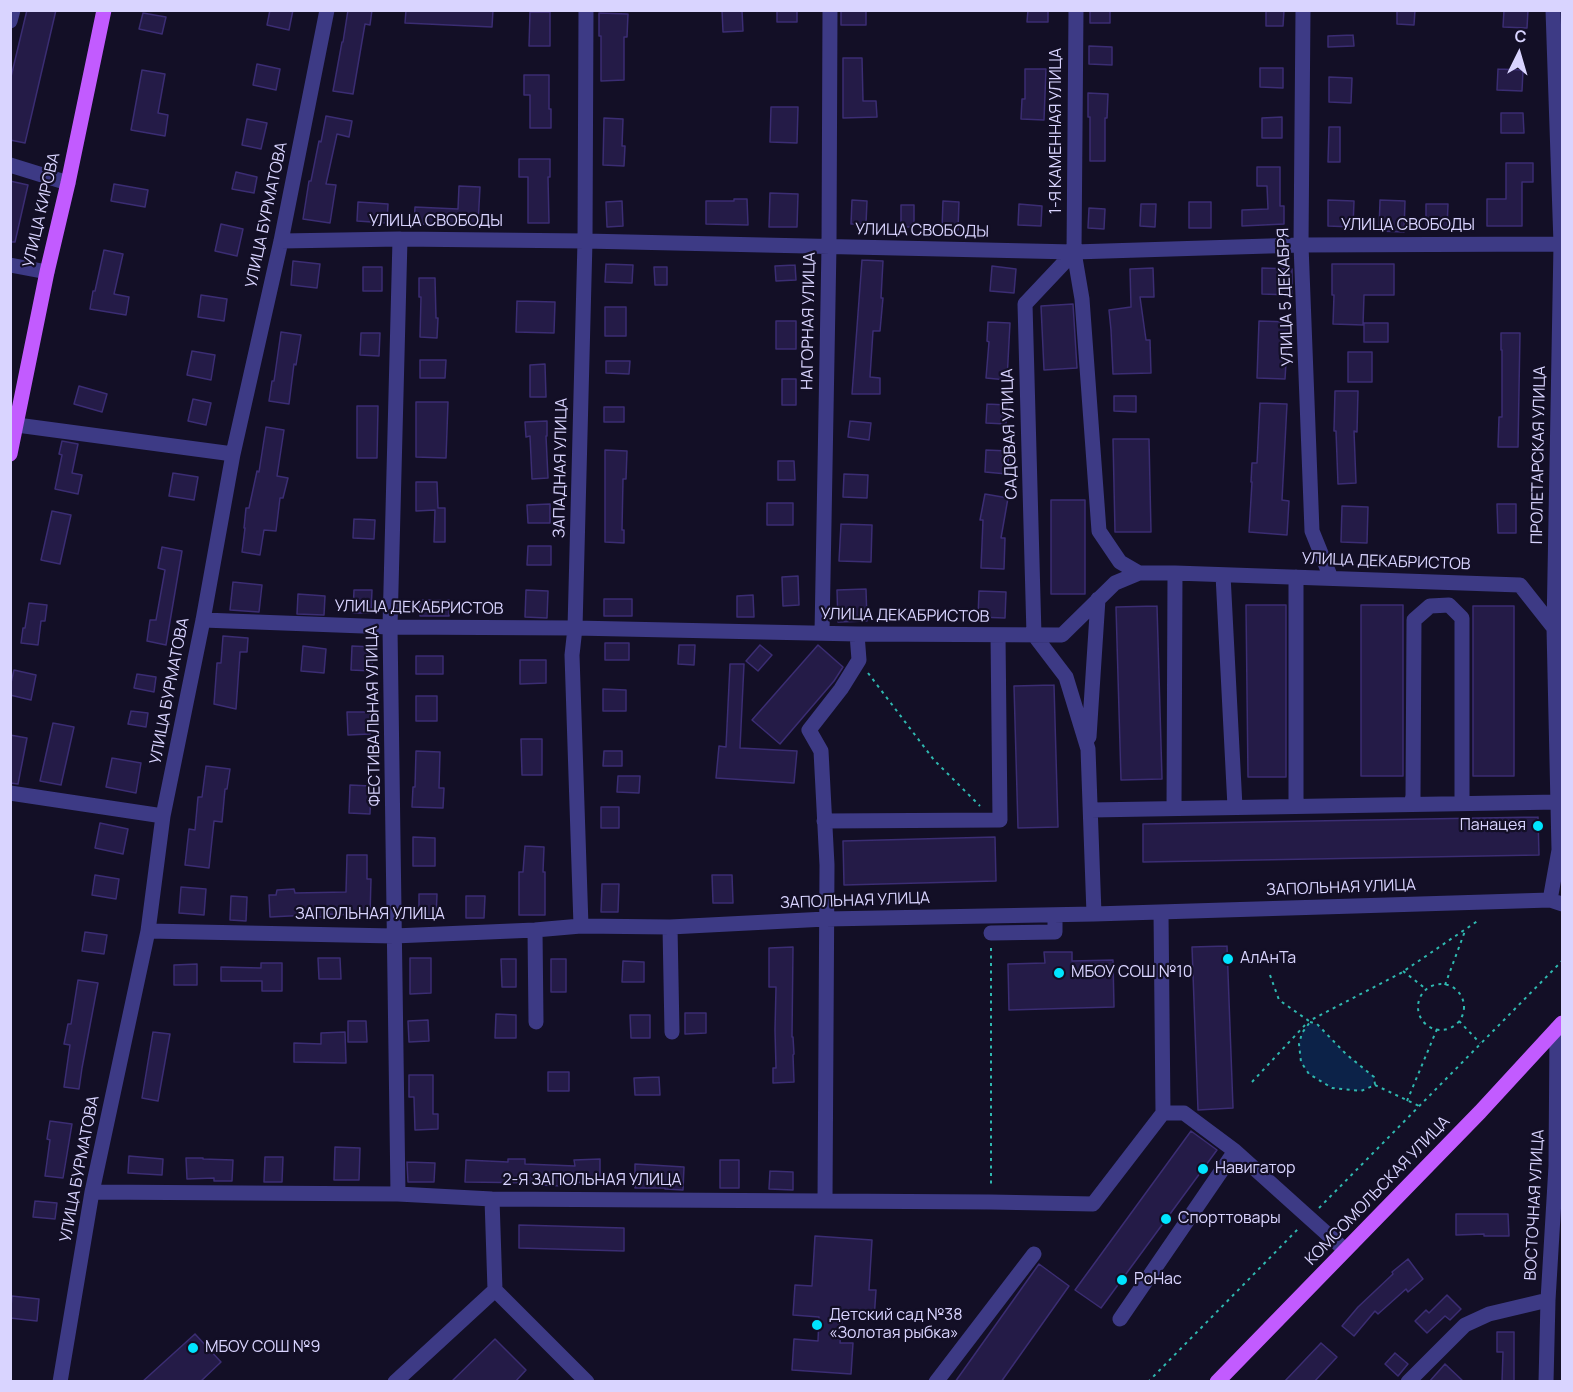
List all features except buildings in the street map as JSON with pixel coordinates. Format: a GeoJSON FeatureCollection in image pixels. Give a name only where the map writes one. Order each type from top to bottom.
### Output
{"type":"FeatureCollection","features":[{"type":"Feature","properties":{"kind":"main road","name":"УЛИЦА КИРОВА"},"geometry":{"type":"LineString","coordinates":[[10,454],[104,10]]}},
{"type":"Feature","properties":{"kind":"main road","name":"КОМСОМОЛЬСКАЯ УЛИЦА"},"geometry":{"type":"LineString","coordinates":[[1217,1382],[1560,1026]]}},
{"type":"Feature","properties":{"kind":"street"},"geometry":{"type":"LineString","coordinates":[[10,21],[13,10]]}},
{"type":"Feature","properties":{"kind":"street","name":"УЛИЦА БУРМАТОВА"},"geometry":{"type":"LineString","coordinates":[[60,1382],[92,1192],[148,931],[163,816],[203,620],[232,454],[281,241],[327,10]]}},
{"type":"Feature","properties":{"kind":"street","name":"ЗАПАДНАЯ УЛИЦА"},"geometry":{"type":"LineString","coordinates":[[581,926],[572,655],[575,628],[585,240],[586,10]]}},
{"type":"Feature","properties":{"kind":"street","name":"НАГОРНАЯ УЛИЦА"},"geometry":{"type":"LineString","coordinates":[[822,633],[829,246],[830,10]]}},
{"type":"Feature","properties":{"kind":"street","name":"1-Я КАМЕННАЯ УЛИЦА"},"geometry":{"type":"LineString","coordinates":[[1076,10],[1074,252],[1082,299],[1099,531],[1120,562],[1139,573]]}},
{"type":"Feature","properties":{"kind":"street","name":"УЛИЦА 5 ДЕКАБРЯ"},"geometry":{"type":"LineString","coordinates":[[1303,10],[1301,245],[1312,531],[1331,578]]}},
{"type":"Feature","properties":{"kind":"street","name":"ПРОЛЕТАРСКАЯ УЛИЦА"},"geometry":{"type":"LineString","coordinates":[[1553,10],[1562,244],[1558,628],[1560,799],[1556,902]]}},
{"type":"Feature","properties":{"kind":"street"},"geometry":{"type":"LineString","coordinates":[[10,165],[68,183]]}},
{"type":"Feature","properties":{"kind":"street","name":"ФЕСТИВАЛЬНАЯ УЛИЦА"},"geometry":{"type":"LineString","coordinates":[[398,1194],[390,627],[400,239]]}},
{"type":"Feature","properties":{"kind":"street","name":"УЛИЦА СВОБОДЫ"},"geometry":{"type":"LineString","coordinates":[[281,241],[585,240],[1074,252],[1301,245],[1562,244]]}},
{"type":"Feature","properties":{"kind":"street","name":"САДОВАЯ УЛИЦА"},"geometry":{"type":"LineString","coordinates":[[1034,635],[1025,304],[1074,252]]}},
{"type":"Feature","properties":{"kind":"street"},"geometry":{"type":"LineString","coordinates":[[10,265],[47,272]]}},
{"type":"Feature","properties":{"kind":"street"},"geometry":{"type":"LineString","coordinates":[[17,425],[232,454]]}},
{"type":"Feature","properties":{"kind":"street","name":"УЛИЦА ДЕКАБРИСТОВ"},"geometry":{"type":"LineString","coordinates":[[203,620],[390,627],[1062,635],[1115,583],[1139,573],[1175,573],[1520,585],[1558,628]]}},
{"type":"Feature","properties":{"kind":"street"},"geometry":{"type":"LineString","coordinates":[[1174,808],[1175,573]]}},
{"type":"Feature","properties":{"kind":"street"},"geometry":{"type":"LineString","coordinates":[[1223,575],[1235,807]]}},
{"type":"Feature","properties":{"kind":"street"},"geometry":{"type":"LineString","coordinates":[[1296,577],[1296,806]]}},
{"type":"Feature","properties":{"kind":"street"},"geometry":{"type":"LineString","coordinates":[[1094,914],[1088,749],[1098,599]]}},
{"type":"Feature","properties":{"kind":"street"},"geometry":{"type":"LineString","coordinates":[[1411,804],[1413,796],[1414,620],[1430,606],[1449,605],[1462,618],[1462,803]]}},
{"type":"Feature","properties":{"kind":"street"},"geometry":{"type":"LineString","coordinates":[[825,1200],[827,865],[821,751],[809,730],[841,689],[858,661],[857,634]]}},
{"type":"Feature","properties":{"kind":"street"},"geometry":{"type":"LineString","coordinates":[[824,821],[1000,820],[998,635]]}},
{"type":"Feature","properties":{"kind":"street"},"geometry":{"type":"LineString","coordinates":[[1034,635],[1066,677],[1088,749]]}},
{"type":"Feature","properties":{"kind":"street"},"geometry":{"type":"LineString","coordinates":[[10,793],[163,816]]}},
{"type":"Feature","properties":{"kind":"street"},"geometry":{"type":"LineString","coordinates":[[1091,810],[1560,799]]}},
{"type":"Feature","properties":{"kind":"street","name":"ЗАПОЛЬНАЯ УЛИЦА"},"geometry":{"type":"LineString","coordinates":[[148,931],[394,936],[581,926],[670,927],[826,919],[1556,902]]}},
{"type":"Feature","properties":{"kind":"street"},"geometry":{"type":"LineString","coordinates":[[1161,912],[1163,1113],[1184,1113],[1235,1150],[1345,1250]]}},
{"type":"Feature","properties":{"kind":"street"},"geometry":{"type":"LineString","coordinates":[[991,933],[1055,932],[1055,915]]}},
{"type":"Feature","properties":{"kind":"street"},"geometry":{"type":"LineString","coordinates":[[670,927],[672,1032]]}},
{"type":"Feature","properties":{"kind":"street"},"geometry":{"type":"LineString","coordinates":[[535,930],[536,1022]]}},
{"type":"Feature","properties":{"kind":"street","name":"ВОСТОЧНАЯ УЛИЦА"},"geometry":{"type":"LineString","coordinates":[[1546,1382],[1548,1300],[1559,1166],[1560,1026]]}},
{"type":"Feature","properties":{"kind":"street","name":"2-Я ЗАПОЛЬНАЯ УЛИЦА"},"geometry":{"type":"LineString","coordinates":[[92,1192],[398,1194],[492,1199],[1093,1204],[1163,1113]]}},
{"type":"Feature","properties":{"kind":"street"},"geometry":{"type":"LineString","coordinates":[[1120,1319],[1235,1150]]}},
{"type":"Feature","properties":{"kind":"street"},"geometry":{"type":"LineString","coordinates":[[492,1199],[495,1290],[587,1382]]}},
{"type":"Feature","properties":{"kind":"street"},"geometry":{"type":"LineString","coordinates":[[936,1382],[1034,1254]]}},
{"type":"Feature","properties":{"kind":"street"},"geometry":{"type":"LineString","coordinates":[[395,1382],[495,1290]]}},
{"type":"Feature","properties":{"kind":"street"},"geometry":{"type":"LineString","coordinates":[[1408,1382],[1465,1325],[1489,1314],[1548,1300]]}},
{"type":"Feature","properties":{"kind":"path"},"geometry":{"type":"LineString","coordinates":[[858,661],[934,760],[994,820]]}},
{"type":"Feature","properties":{"kind":"path"},"geometry":{"type":"LineString","coordinates":[[1252,1082],[1309,1021],[1404,971],[1479,920]]}},
{"type":"Feature","properties":{"kind":"path"},"geometry":{"type":"LineString","coordinates":[[1445,984],[1465,929]]}},
{"type":"Feature","properties":{"kind":"path"},"geometry":{"type":"LineString","coordinates":[[991,933],[991,1202]]}},
{"type":"Feature","properties":{"kind":"path"},"geometry":{"type":"LineString","coordinates":[[1148,1382],[1563,961]]}},
{"type":"Feature","properties":{"kind":"path"},"geometry":{"type":"LineString","coordinates":[[1404,971],[1426,989]]}},
{"type":"Feature","properties":{"kind":"path"},"geometry":{"type":"LineString","coordinates":[[1270,975],[1279,1000],[1309,1021]]}},
{"type":"Feature","properties":{"kind":"path"},"geometry":{"type":"LineString","coordinates":[[1445,984],[1457,990],[1462,996],[1463,1013],[1460,1021],[1453,1026],[1437,1029],[1429,1026],[1423,1020],[1418,1004],[1426,989],[1433,985],[1445,984]]}},
{"type":"Feature","properties":{"kind":"path"},"geometry":{"type":"LineString","coordinates":[[1460,1021],[1480,1044]]}},
{"type":"Feature","properties":{"kind":"path"},"geometry":{"type":"LineString","coordinates":[[1375,1085],[1374,1077],[1346,1054],[1317,1024],[1310,1022],[1308,1024],[1299,1044],[1301,1062],[1309,1074],[1332,1088],[1361,1091],[1375,1085],[1419,1106]]}},
{"type":"Feature","properties":{"kind":"path"},"geometry":{"type":"LineString","coordinates":[[1407,1101],[1437,1029]]}},
{"type":"Feature","properties":{"kind":"water"},"geometry":{"type":"Polygon","coordinates":[[[1308,1024],[1316,1024],[1346,1054],[1374,1077],[1372,1086],[1361,1091],[1332,1088],[1309,1074],[1301,1062],[1299,1044],[1308,1024]]]}},
{"type":"Feature","properties":{"kind":"place","name":"Панацея"},"geometry":{"type":"Point","coordinates":[1538,826]}},
{"type":"Feature","properties":{"kind":"place","name":"АлАнТа"},"geometry":{"type":"Point","coordinates":[1228,959]}},
{"type":"Feature","properties":{"kind":"place","name":"МБОУ СОШ №10"},"geometry":{"type":"Point","coordinates":[1059,973]}},
{"type":"Feature","properties":{"kind":"place","name":"Навигатор"},"geometry":{"type":"Point","coordinates":[1203,1169]}},
{"type":"Feature","properties":{"kind":"place","name":"Спорттовары"},"geometry":{"type":"Point","coordinates":[1166,1219]}},
{"type":"Feature","properties":{"kind":"place","name":"РоНас"},"geometry":{"type":"Point","coordinates":[1122,1280]}},
{"type":"Feature","properties":{"kind":"place","name":"Детский сад №38 «Золотая рыбка»"},"geometry":{"type":"Point","coordinates":[817,1325]}},
{"type":"Feature","properties":{"kind":"place","name":"МБОУ СОШ №9"},"geometry":{"type":"Point","coordinates":[193,1348]}}]}
